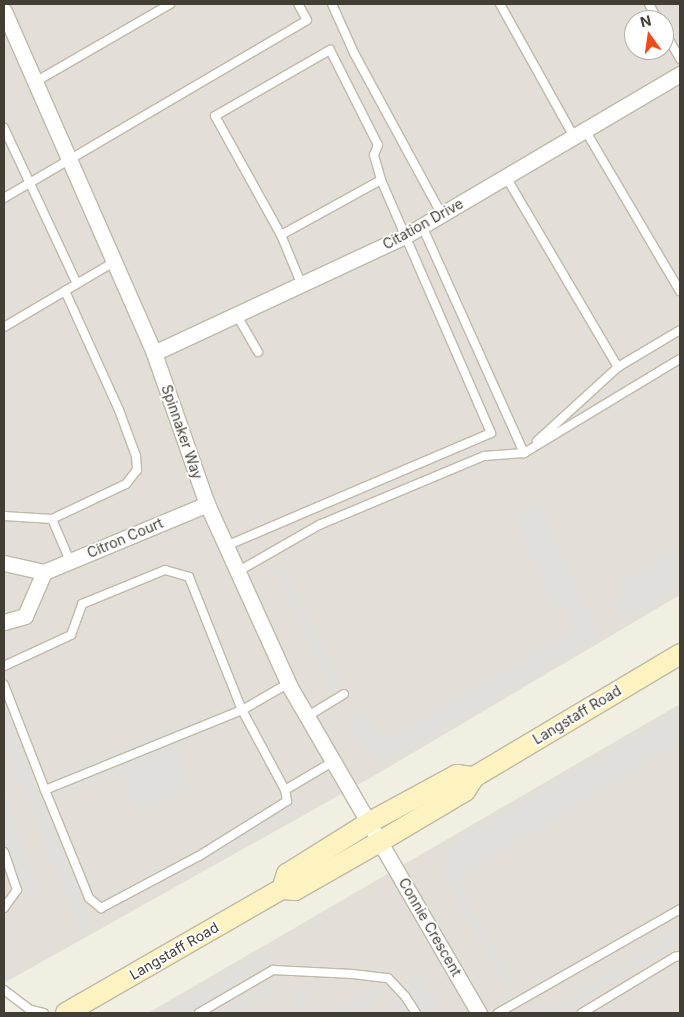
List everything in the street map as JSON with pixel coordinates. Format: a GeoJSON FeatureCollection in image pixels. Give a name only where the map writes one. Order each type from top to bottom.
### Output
{"type":"FeatureCollection","features":[{"type":"Feature","properties":{"kind":"main road","name":"Langstaff Road"},"geometry":{"type":"LineString","coordinates":[[72,1010],[282,888],[295,890],[382,841],[465,791],[474,777],[680,654]]}},
{"type":"Feature","properties":{"kind":"main road","name":"Langstaff Road"},"geometry":{"type":"LineString","coordinates":[[282,888],[287,874],[370,822],[457,776],[474,777]]}},
{"type":"Feature","properties":{"kind":"street","name":"Spinnaker Way"},"geometry":{"type":"LineString","coordinates":[[4,11],[154,353],[207,504],[226,546],[289,683],[382,841]]}},
{"type":"Feature","properties":{"kind":"street","name":"Citation Drive"},"geometry":{"type":"LineString","coordinates":[[154,353],[405,236],[680,74]]}},
{"type":"Feature","properties":{"kind":"street","name":"Citron Court"},"geometry":{"type":"LineString","coordinates":[[44,572],[207,504]]}},
{"type":"Feature","properties":{"kind":"street"},"geometry":{"type":"LineString","coordinates":[[4,563],[44,572],[25,616],[4,622]]}},
{"type":"Feature","properties":{"kind":"street","name":"Connie Crescent"},"geometry":{"type":"LineString","coordinates":[[382,841],[479,1013]]}},
{"type":"Feature","properties":{"kind":"lane"},"geometry":{"type":"LineString","coordinates":[[35,82],[170,4]]}},
{"type":"Feature","properties":{"kind":"lane"},"geometry":{"type":"LineString","coordinates":[[4,198],[69,158],[307,20],[298,4]]}},
{"type":"Feature","properties":{"kind":"lane"},"geometry":{"type":"LineString","coordinates":[[332,4],[354,53],[442,215]]}},
{"type":"Feature","properties":{"kind":"lane"},"geometry":{"type":"LineString","coordinates":[[500,4],[579,133],[680,291]]}},
{"type":"Feature","properties":{"kind":"lane"},"geometry":{"type":"LineString","coordinates":[[226,546],[490,433],[381,180],[374,155],[378,145],[330,50],[215,116],[281,235],[301,283]]}},
{"type":"Feature","properties":{"kind":"lane"},"geometry":{"type":"LineString","coordinates":[[4,128],[77,284]]}},
{"type":"Feature","properties":{"kind":"lane"},"geometry":{"type":"LineString","coordinates":[[506,177],[618,367]]}},
{"type":"Feature","properties":{"kind":"lane"},"geometry":{"type":"LineString","coordinates":[[281,235],[381,180]]}},
{"type":"Feature","properties":{"kind":"lane"},"geometry":{"type":"LineString","coordinates":[[422,226],[524,453]]}},
{"type":"Feature","properties":{"kind":"lane"},"geometry":{"type":"LineString","coordinates":[[4,327],[114,262]]}},
{"type":"Feature","properties":{"kind":"lane"},"geometry":{"type":"LineString","coordinates":[[4,516],[52,519],[126,484],[137,470],[136,456],[119,410],[65,291]]}},
{"type":"Feature","properties":{"kind":"lane"},"geometry":{"type":"LineString","coordinates":[[236,314],[258,352]]}},
{"type":"Feature","properties":{"kind":"lane"},"geometry":{"type":"LineString","coordinates":[[524,453],[618,367],[680,330]]}},
{"type":"Feature","properties":{"kind":"lane"},"geometry":{"type":"LineString","coordinates":[[238,572],[318,525],[484,456],[524,453],[680,359]]}},
{"type":"Feature","properties":{"kind":"lane"},"geometry":{"type":"LineString","coordinates":[[52,519],[70,561]]}},
{"type":"Feature","properties":{"kind":"lane"},"geometry":{"type":"LineString","coordinates":[[4,666],[71,635],[82,604],[165,570],[188,577],[242,710],[285,790],[287,801],[199,856],[101,908],[89,898],[4,685]]}},
{"type":"Feature","properties":{"kind":"lane"},"geometry":{"type":"LineString","coordinates":[[45,790],[242,710],[289,683]]}},
{"type":"Feature","properties":{"kind":"lane"},"geometry":{"type":"LineString","coordinates":[[308,716],[344,694]]}},
{"type":"Feature","properties":{"kind":"lane"},"geometry":{"type":"LineString","coordinates":[[285,790],[334,761]]}},
{"type":"Feature","properties":{"kind":"lane"},"geometry":{"type":"LineString","coordinates":[[4,852],[17,890],[4,908]]}},
{"type":"Feature","properties":{"kind":"lane"},"geometry":{"type":"LineString","coordinates":[[498,1013],[680,909]]}},
{"type":"Feature","properties":{"kind":"lane"},"geometry":{"type":"LineString","coordinates":[[582,1013],[674,956],[680,956]]}},
{"type":"Feature","properties":{"kind":"lane"},"geometry":{"type":"LineString","coordinates":[[199,1013],[273,970],[353,974],[388,978],[406,996],[416,1013]]}},
{"type":"Feature","properties":{"kind":"lane"},"geometry":{"type":"LineString","coordinates":[[4,990],[31,1010],[52,1013]]}},
{"type":"Feature","properties":{"kind":"lane"},"geometry":{"type":"LineString","coordinates":[[57,1013],[72,1010]]}},
{"type":"Feature","properties":{"kind":"shaded area"},"geometry":{"type":"Polygon","coordinates":[[[4,4],[680,4],[680,595],[377,774],[4,983],[4,4]]]}},
{"type":"Feature","properties":{"kind":"shaded area"},"geometry":{"type":"Polygon","coordinates":[[[540,504],[601,638],[388,762],[375,760],[345,718],[361,708],[383,741],[574,630],[561,605],[553,607],[512,514],[540,504]]]}},
{"type":"Feature","properties":{"kind":"shaded area"},"geometry":{"type":"Polygon","coordinates":[[[680,546],[680,589],[623,623],[611,603],[625,595],[618,583],[680,546]]]}},
{"type":"Feature","properties":{"kind":"shaded area"},"geometry":{"type":"Polygon","coordinates":[[[283,566],[342,687],[332,692],[273,571],[283,566]]]}},
{"type":"Feature","properties":{"kind":"shaded area"},"geometry":{"type":"Polygon","coordinates":[[[680,704],[680,1013],[148,1013],[680,704]]]}},
{"type":"Feature","properties":{"kind":"shaded area"},"geometry":{"type":"Polygon","coordinates":[[[4,706],[93,924],[80,930],[4,745],[4,706]]]}},
{"type":"Feature","properties":{"kind":"shaded area"},"geometry":{"type":"Polygon","coordinates":[[[680,709],[680,742],[456,879],[517,987],[507,990],[442,879],[451,842],[680,709]]]}},
{"type":"Feature","properties":{"kind":"shaded area"},"geometry":{"type":"Polygon","coordinates":[[[198,717],[205,735],[176,747],[193,787],[137,810],[121,772],[60,797],[52,777],[198,717]]]}},
{"type":"Feature","properties":{"kind":"shaded area"},"geometry":{"type":"Polygon","coordinates":[[[4,789],[40,893],[28,899],[16,870],[4,874],[4,789]]]}},
{"type":"Feature","properties":{"kind":"shaded area"},"geometry":{"type":"Polygon","coordinates":[[[293,802],[298,812],[110,908],[105,898],[293,802]]]}},
{"type":"Feature","properties":{"kind":"shaded area"},"geometry":{"type":"Polygon","coordinates":[[[673,934],[679,944],[560,1013],[538,1013],[673,934]]]}},
{"type":"Feature","properties":{"kind":"shaded area"},"geometry":{"type":"Polygon","coordinates":[[[270,947],[277,959],[187,1013],[161,1013],[270,947]]]}},
{"type":"Feature","properties":{"kind":"shaded area"},"geometry":{"type":"Polygon","coordinates":[[[421,972],[445,1013],[398,1013],[389,999],[397,995],[393,988],[421,972]]]}},
{"type":"Feature","properties":{"kind":"shaded area"},"geometry":{"type":"Polygon","coordinates":[[[273,980],[278,990],[238,1013],[216,1013],[273,980]]]}},
{"type":"Feature","properties":{"kind":"shaded area"},"geometry":{"type":"Polygon","coordinates":[[[299,986],[314,1012],[320,1013],[300,1013],[288,991],[299,986]]]}},
{"type":"Feature","properties":{"kind":"shaded area"},"geometry":{"type":"Polygon","coordinates":[[[378,986],[384,997],[356,1013],[328,1013],[378,986]]]}}]}
